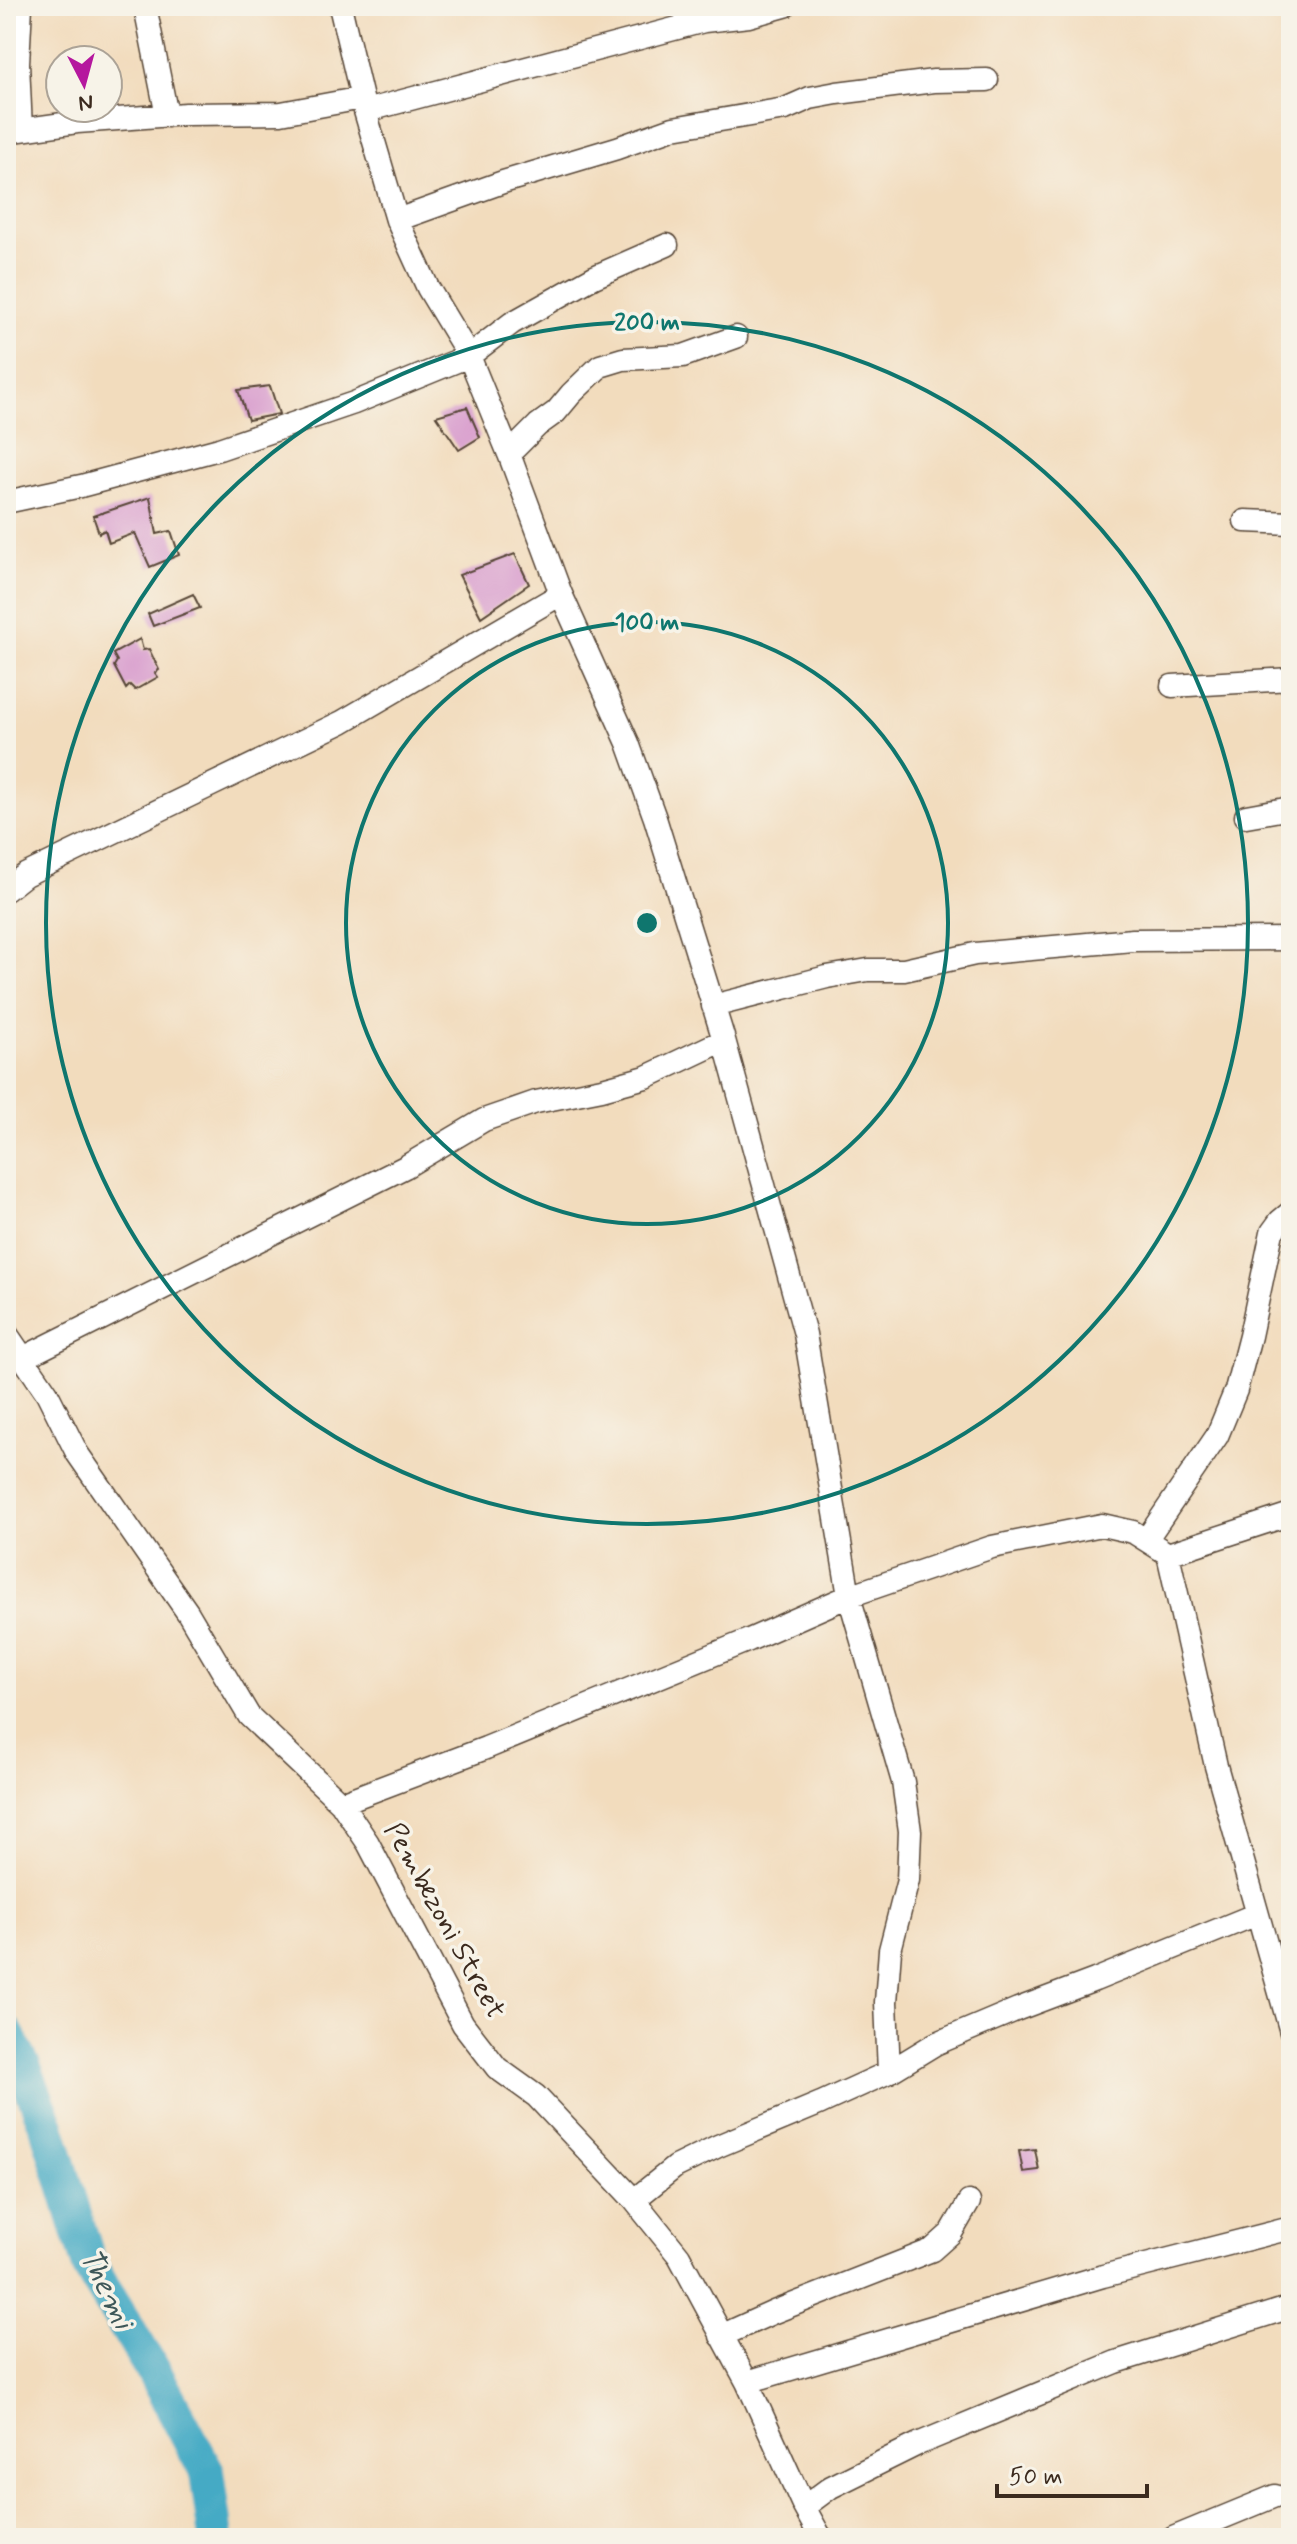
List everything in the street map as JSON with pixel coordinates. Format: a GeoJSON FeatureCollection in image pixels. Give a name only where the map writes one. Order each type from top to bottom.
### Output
{"type":"FeatureCollection","features":[{"type":"Feature","properties":{"kind":"street"},"geometry":{"type":"LineString","coordinates":[[21,6],[14,131],[77,122],[281,113],[364,104],[702,13],[749,16],[785,6]]}},
{"type":"Feature","properties":{"kind":"street"},"geometry":{"type":"LineString","coordinates":[[145,6],[167,116]]}},
{"type":"Feature","properties":{"kind":"street"},"geometry":{"type":"LineString","coordinates":[[340,6],[397,220],[428,288],[469,356],[561,594],[628,743],[655,818],[724,1040],[805,1334],[849,1596],[903,1782],[910,1831],[908,1880],[890,1950],[886,2002],[889,2072]]}},
{"type":"Feature","properties":{"kind":"street"},"geometry":{"type":"LineString","coordinates":[[397,220],[503,182],[673,128],[785,109],[810,98],[837,93],[934,81],[987,80]]}},
{"type":"Feature","properties":{"kind":"street"},"geometry":{"type":"LineString","coordinates":[[6,502],[81,486],[219,449],[354,403],[469,356],[512,323],[566,292],[667,245]]}},
{"type":"Feature","properties":{"kind":"street"},"geometry":{"type":"LineString","coordinates":[[509,454],[556,412],[600,366],[623,359],[683,356],[736,337]]}},
{"type":"Feature","properties":{"kind":"street"},"geometry":{"type":"LineString","coordinates":[[1245,521],[1291,523]]}},
{"type":"Feature","properties":{"kind":"street"},"geometry":{"type":"LineString","coordinates":[[6,890],[25,875],[342,722],[561,594]]}},
{"type":"Feature","properties":{"kind":"street"},"geometry":{"type":"LineString","coordinates":[[1172,686],[1291,679]]}},
{"type":"Feature","properties":{"kind":"street"},"geometry":{"type":"LineString","coordinates":[[1246,816],[1291,808]]}},
{"type":"Feature","properties":{"kind":"street"},"geometry":{"type":"LineString","coordinates":[[713,1006],[827,977],[868,970],[904,970],[975,954],[1133,940],[1291,939]]}},
{"type":"Feature","properties":{"kind":"street"},"geometry":{"type":"LineString","coordinates":[[23,1358],[405,1167],[484,1120],[536,1102],[646,1077],[724,1040]]}},
{"type":"Feature","properties":{"kind":"street"},"geometry":{"type":"LineString","coordinates":[[1146,1540],[1217,1436],[1236,1390],[1272,1232],[1285,1216],[1291,1195]]}},
{"type":"Feature","properties":{"kind":"street","name":"Pembezoni Street"},"geometry":{"type":"LineString","coordinates":[[6,1333],[47,1393],[77,1453],[188,1613],[249,1716],[341,1803],[368,1843],[463,2024],[497,2068],[536,2096],[634,2200],[679,2256],[747,2382],[821,2538]]}},
{"type":"Feature","properties":{"kind":"street"},"geometry":{"type":"LineString","coordinates":[[1168,1554],[1291,1514]]}},
{"type":"Feature","properties":{"kind":"street"},"geometry":{"type":"LineString","coordinates":[[341,1803],[735,1646],[849,1596],[992,1547],[1102,1525],[1133,1532],[1168,1554],[1216,1766],[1291,2032]]}},
{"type":"Feature","properties":{"kind":"street"},"geometry":{"type":"LineString","coordinates":[[634,2200],[675,2167],[889,2072],[935,2044],[1257,1914]]}},
{"type":"Feature","properties":{"kind":"street"},"geometry":{"type":"LineString","coordinates":[[721,2336],[932,2250],[951,2233],[969,2202]]}},
{"type":"Feature","properties":{"kind":"street"},"geometry":{"type":"LineString","coordinates":[[747,2382],[1103,2276],[1291,2228]]}},
{"type":"Feature","properties":{"kind":"street"},"geometry":{"type":"LineString","coordinates":[[804,2507],[831,2487],[918,2444],[1116,2362],[1291,2307]]}},
{"type":"Feature","properties":{"kind":"street"},"geometry":{"type":"LineString","coordinates":[[1173,2538],[1275,2496]]}},
{"type":"Feature","properties":{"kind":"building"},"geometry":{"type":"Polygon","coordinates":[[[270,386],[279,414],[248,420],[238,390],[270,386]]]}},
{"type":"Feature","properties":{"kind":"building"},"geometry":{"type":"Polygon","coordinates":[[[467,407],[480,437],[459,450],[436,416],[467,407]]]}},
{"type":"Feature","properties":{"kind":"building"},"geometry":{"type":"Polygon","coordinates":[[[150,497],[157,534],[171,531],[179,555],[150,567],[135,533],[109,543],[105,530],[99,533],[93,516],[150,497]]]}},
{"type":"Feature","properties":{"kind":"building"},"geometry":{"type":"Polygon","coordinates":[[[515,554],[529,584],[481,617],[459,575],[515,554]]]}},
{"type":"Feature","properties":{"kind":"building"},"geometry":{"type":"Polygon","coordinates":[[[193,594],[200,608],[153,626],[148,614],[193,594]]]}},
{"type":"Feature","properties":{"kind":"building"},"geometry":{"type":"Polygon","coordinates":[[[140,639],[143,650],[149,649],[159,670],[155,673],[158,677],[135,690],[130,685],[126,689],[114,666],[117,661],[113,654],[140,639]]]}},
{"type":"Feature","properties":{"kind":"building"},"geometry":{"type":"Polygon","coordinates":[[[1035,2149],[1039,2170],[1023,2172],[1019,2151],[1035,2149]]]}},
{"type":"Feature","properties":{"kind":"waterway","name":"Themi"},"geometry":{"type":"LineString","coordinates":[[6,2033],[24,2068],[48,2129],[90,2267],[155,2374],[207,2472],[216,2538]]}}]}
